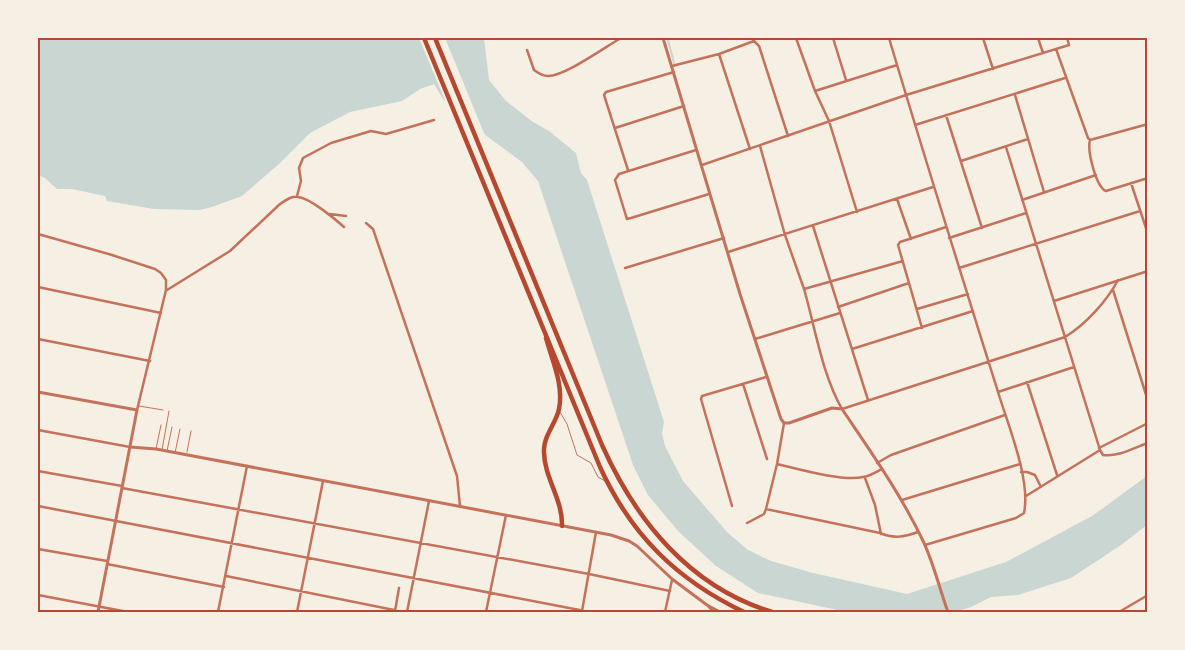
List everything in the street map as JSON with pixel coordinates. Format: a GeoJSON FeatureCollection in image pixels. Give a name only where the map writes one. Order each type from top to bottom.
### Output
{"type":"FeatureCollection","features":[{"type":"Feature","properties":{"kind":"highway"},"geometry":{"type":"LineString","coordinates":[[424,38],[607,481],[628,518],[666,562],[712,596],[744,612]]}},
{"type":"Feature","properties":{"kind":"highway"},"geometry":{"type":"LineString","coordinates":[[435,38],[602,445],[630,500],[655,534],[687,565],[733,596],[772,612]]}},
{"type":"Feature","properties":{"kind":"highway"},"geometry":{"type":"LineString","coordinates":[[540,317],[561,391],[559,409],[546,438],[544,452],[547,469],[561,513],[562,526]]}},
{"type":"Feature","properties":{"kind":"street"},"geometry":{"type":"LineString","coordinates":[[527,50],[534,70],[547,76],[554,75],[576,64],[621,38]]}},
{"type":"Feature","properties":{"kind":"street"},"geometry":{"type":"LineString","coordinates":[[663,38],[754,339],[784,423],[777,464],[766,509],[764,514],[747,523]]}},
{"type":"Feature","properties":{"kind":"street"},"geometry":{"type":"LineString","coordinates":[[796,38],[814,91],[829,121],[857,212]]}},
{"type":"Feature","properties":{"kind":"street"},"geometry":{"type":"LineString","coordinates":[[832,38],[846,80]]}},
{"type":"Feature","properties":{"kind":"street"},"geometry":{"type":"LineString","coordinates":[[889,38],[933,187],[1020,464],[1026,496],[1024,513],[1016,518],[925,546]]}},
{"type":"Feature","properties":{"kind":"street"},"geometry":{"type":"LineString","coordinates":[[983,38],[993,69]]}},
{"type":"Feature","properties":{"kind":"street"},"geometry":{"type":"LineString","coordinates":[[1038,38],[1043,53]]}},
{"type":"Feature","properties":{"kind":"street"},"geometry":{"type":"LineString","coordinates":[[702,165],[906,95],[1069,45],[1067,38]]}},
{"type":"Feature","properties":{"kind":"street"},"geometry":{"type":"LineString","coordinates":[[672,66],[719,54],[753,39],[759,46],[788,136]]}},
{"type":"Feature","properties":{"kind":"street"},"geometry":{"type":"LineString","coordinates":[[1056,49],[1090,140],[1089,147],[1100,187],[1106,191],[1148,178]]}},
{"type":"Feature","properties":{"kind":"street"},"geometry":{"type":"LineString","coordinates":[[719,54],[750,149]]}},
{"type":"Feature","properties":{"kind":"street"},"geometry":{"type":"LineString","coordinates":[[814,91],[897,65]]}},
{"type":"Feature","properties":{"kind":"street"},"geometry":{"type":"LineString","coordinates":[[628,170],[605,98],[606,92],[674,72]]}},
{"type":"Feature","properties":{"kind":"street"},"geometry":{"type":"LineString","coordinates":[[915,125],[1066,78]]}},
{"type":"Feature","properties":{"kind":"street"},"geometry":{"type":"LineString","coordinates":[[1015,95],[1044,192]]}},
{"type":"Feature","properties":{"kind":"street"},"geometry":{"type":"LineString","coordinates":[[615,128],[684,106]]}},
{"type":"Feature","properties":{"kind":"street"},"geometry":{"type":"LineString","coordinates":[[946,116],[982,228]]}},
{"type":"Feature","properties":{"kind":"street"},"geometry":{"type":"LineString","coordinates":[[297,196],[301,181],[299,168],[304,158],[331,144],[371,131],[386,134],[434,120]]}},
{"type":"Feature","properties":{"kind":"street"},"geometry":{"type":"LineString","coordinates":[[1090,140],[1148,124]]}},
{"type":"Feature","properties":{"kind":"street"},"geometry":{"type":"LineString","coordinates":[[961,161],[1028,139]]}},
{"type":"Feature","properties":{"kind":"street"},"geometry":{"type":"LineString","coordinates":[[760,146],[785,235],[804,289],[820,349],[837,399],[901,500],[918,532],[925,546],[948,612]]}},
{"type":"Feature","properties":{"kind":"street"},"geometry":{"type":"LineString","coordinates":[[1006,147],[1100,449],[1103,455],[1110,456],[1148,443]]}},
{"type":"Feature","properties":{"kind":"street"},"geometry":{"type":"LineString","coordinates":[[698,150],[628,170],[619,174],[615,180],[627,219],[711,193]]}},
{"type":"Feature","properties":{"kind":"street"},"geometry":{"type":"LineString","coordinates":[[1022,200],[1096,175]]}},
{"type":"Feature","properties":{"kind":"street"},"geometry":{"type":"LineString","coordinates":[[1132,183],[1147,232]]}},
{"type":"Feature","properties":{"kind":"street"},"geometry":{"type":"LineString","coordinates":[[728,252],[933,187]]}},
{"type":"Feature","properties":{"kind":"street"},"geometry":{"type":"LineString","coordinates":[[166,290],[230,251],[280,204],[289,198],[297,196],[302,198],[328,213],[344,227]]}},
{"type":"Feature","properties":{"kind":"street"},"geometry":{"type":"LineString","coordinates":[[897,199],[911,239]]}},
{"type":"Feature","properties":{"kind":"street"},"geometry":{"type":"LineString","coordinates":[[959,268],[1140,211]]}},
{"type":"Feature","properties":{"kind":"street"},"geometry":{"type":"LineString","coordinates":[[328,213],[346,216]]}},
{"type":"Feature","properties":{"kind":"street"},"geometry":{"type":"LineString","coordinates":[[950,238],[1026,213]]}},
{"type":"Feature","properties":{"kind":"street"},"geometry":{"type":"LineString","coordinates":[[366,224],[373,229],[458,476],[460,506]]}},
{"type":"Feature","properties":{"kind":"street"},"geometry":{"type":"LineString","coordinates":[[813,226],[868,400]]}},
{"type":"Feature","properties":{"kind":"street"},"geometry":{"type":"LineString","coordinates":[[922,328],[899,243],[946,227]]}},
{"type":"Feature","properties":{"kind":"street"},"geometry":{"type":"LineString","coordinates":[[38,234],[155,268],[162,273],[166,280],[162,313],[137,410],[98,612]]}},
{"type":"Feature","properties":{"kind":"street"},"geometry":{"type":"LineString","coordinates":[[625,268],[724,238]]}},
{"type":"Feature","properties":{"kind":"street"},"geometry":{"type":"LineString","coordinates":[[804,289],[903,262]]}},
{"type":"Feature","properties":{"kind":"street"},"geometry":{"type":"LineString","coordinates":[[1054,301],[1148,271]]}},
{"type":"Feature","properties":{"kind":"street"},"geometry":{"type":"LineString","coordinates":[[784,423],[832,408],[842,408],[1065,337],[1082,325],[1113,290],[1118,280]]}},
{"type":"Feature","properties":{"kind":"street"},"geometry":{"type":"LineString","coordinates":[[838,307],[909,283]]}},
{"type":"Feature","properties":{"kind":"street"},"geometry":{"type":"LineString","coordinates":[[38,287],[162,313]]}},
{"type":"Feature","properties":{"kind":"street"},"geometry":{"type":"LineString","coordinates":[[1113,290],[1148,401]]}},
{"type":"Feature","properties":{"kind":"street"},"geometry":{"type":"LineString","coordinates":[[917,309],[968,294]]}},
{"type":"Feature","properties":{"kind":"street"},"geometry":{"type":"LineString","coordinates":[[852,349],[973,312]]}},
{"type":"Feature","properties":{"kind":"street"},"geometry":{"type":"LineString","coordinates":[[754,339],[840,313]]}},
{"type":"Feature","properties":{"kind":"street"},"geometry":{"type":"LineString","coordinates":[[38,339],[150,361]]}},
{"type":"Feature","properties":{"kind":"street"},"geometry":{"type":"LineString","coordinates":[[998,392],[1074,367]]}},
{"type":"Feature","properties":{"kind":"street"},"geometry":{"type":"LineString","coordinates":[[732,506],[701,398],[702,396],[766,377]]}},
{"type":"Feature","properties":{"kind":"street"},"geometry":{"type":"LineString","coordinates":[[1027,382],[1057,476]]}},
{"type":"Feature","properties":{"kind":"street"},"geometry":{"type":"LineString","coordinates":[[742,384],[767,459]]}},
{"type":"Feature","properties":{"kind":"street"},"geometry":{"type":"LineString","coordinates":[[38,392],[137,410]]}},
{"type":"Feature","properties":{"kind":"street"},"geometry":{"type":"LineString","coordinates":[[877,463],[891,455],[1005,415]]}},
{"type":"Feature","properties":{"kind":"street"},"geometry":{"type":"LineString","coordinates":[[1026,496],[1100,449],[1147,423],[1147,419]]}},
{"type":"Feature","properties":{"kind":"street"},"geometry":{"type":"LineString","coordinates":[[38,430],[130,447],[162,450],[596,532],[629,541],[637,546],[672,579],[707,605],[720,612]]}},
{"type":"Feature","properties":{"kind":"street"},"geometry":{"type":"LineString","coordinates":[[777,464],[834,476],[858,478],[865,477],[882,469]]}},
{"type":"Feature","properties":{"kind":"street"},"geometry":{"type":"LineString","coordinates":[[901,500],[1020,464]]}},
{"type":"Feature","properties":{"kind":"street"},"geometry":{"type":"LineString","coordinates":[[223,612],[218,612],[247,466]]}},
{"type":"Feature","properties":{"kind":"street"},"geometry":{"type":"LineString","coordinates":[[38,470],[670,591]]}},
{"type":"Feature","properties":{"kind":"street"},"geometry":{"type":"LineString","coordinates":[[1021,472],[1035,474],[1040,487]]}},
{"type":"Feature","properties":{"kind":"street"},"geometry":{"type":"LineString","coordinates":[[865,477],[875,505],[881,534]]}},
{"type":"Feature","properties":{"kind":"street"},"geometry":{"type":"LineString","coordinates":[[297,612],[323,481]]}},
{"type":"Feature","properties":{"kind":"street"},"geometry":{"type":"LineString","coordinates":[[226,576],[406,612],[430,500]]}},
{"type":"Feature","properties":{"kind":"street"},"geometry":{"type":"LineString","coordinates":[[38,506],[581,612],[590,612]]}},
{"type":"Feature","properties":{"kind":"street"},"geometry":{"type":"LineString","coordinates":[[766,509],[892,538],[904,537],[918,532]]}},
{"type":"Feature","properties":{"kind":"street"},"geometry":{"type":"LineString","coordinates":[[486,612],[506,515]]}},
{"type":"Feature","properties":{"kind":"street"},"geometry":{"type":"LineString","coordinates":[[581,612],[596,532]]}},
{"type":"Feature","properties":{"kind":"street"},"geometry":{"type":"LineString","coordinates":[[38,549],[224,586]]}},
{"type":"Feature","properties":{"kind":"street"},"geometry":{"type":"LineString","coordinates":[[665,612],[672,579]]}},
{"type":"Feature","properties":{"kind":"street"},"geometry":{"type":"LineString","coordinates":[[395,611],[399,588]]}},
{"type":"Feature","properties":{"kind":"street"},"geometry":{"type":"LineString","coordinates":[[38,595],[128,612]]}},
{"type":"Feature","properties":{"kind":"street"},"geometry":{"type":"LineString","coordinates":[[1119,612],[1148,595]]}},
{"type":"Feature","properties":{"kind":"street"},"geometry":{"type":"LineString","coordinates":[[707,605],[714,612]]}},
{"type":"Feature","properties":{"kind":"lane"},"geometry":{"type":"LineString","coordinates":[[138,406],[163,410]]}},
{"type":"Feature","properties":{"kind":"lane"},"geometry":{"type":"LineString","coordinates":[[559,409],[578,455],[591,463],[598,477],[607,481]]}},
{"type":"Feature","properties":{"kind":"lane"},"geometry":{"type":"LineString","coordinates":[[162,450],[169,411]]}},
{"type":"Feature","properties":{"kind":"lane"},"geometry":{"type":"LineString","coordinates":[[156,449],[161,425]]}},
{"type":"Feature","properties":{"kind":"lane"},"geometry":{"type":"LineString","coordinates":[[167,451],[172,427]]}},
{"type":"Feature","properties":{"kind":"lane"},"geometry":{"type":"LineString","coordinates":[[176,453],[180,429]]}},
{"type":"Feature","properties":{"kind":"lane"},"geometry":{"type":"LineString","coordinates":[[186,455],[191,431]]}},
{"type":"Feature","properties":{"kind":"shaded area"},"geometry":{"type":"Polygon","coordinates":[[[38,38],[484,38],[489,80],[506,101],[533,122],[549,131],[576,153],[581,173],[587,180],[664,422],[662,433],[665,446],[683,481],[727,532],[748,550],[771,561],[813,573],[907,594],[1006,562],[1092,516],[1147,476],[1147,525],[1121,545],[1071,578],[1018,595],[991,597],[971,607],[955,612],[847,612],[758,593],[716,566],[678,531],[648,495],[633,465],[538,181],[522,162],[484,134],[483,131],[443,99],[434,84],[420,89],[402,101],[350,112],[310,133],[279,164],[242,196],[200,210],[154,209],[107,201],[105,196],[72,189],[57,189],[45,178],[38,175],[38,38]]]}},
{"type":"Feature","properties":{"kind":"pier"},"geometry":{"type":"Polygon","coordinates":[[[419,38],[445,38],[486,138],[447,105],[419,38]]]}},
{"type":"Feature","properties":{"kind":"waterway"},"geometry":{"type":"LineString","coordinates":[[668,40],[674,63]]}}]}
